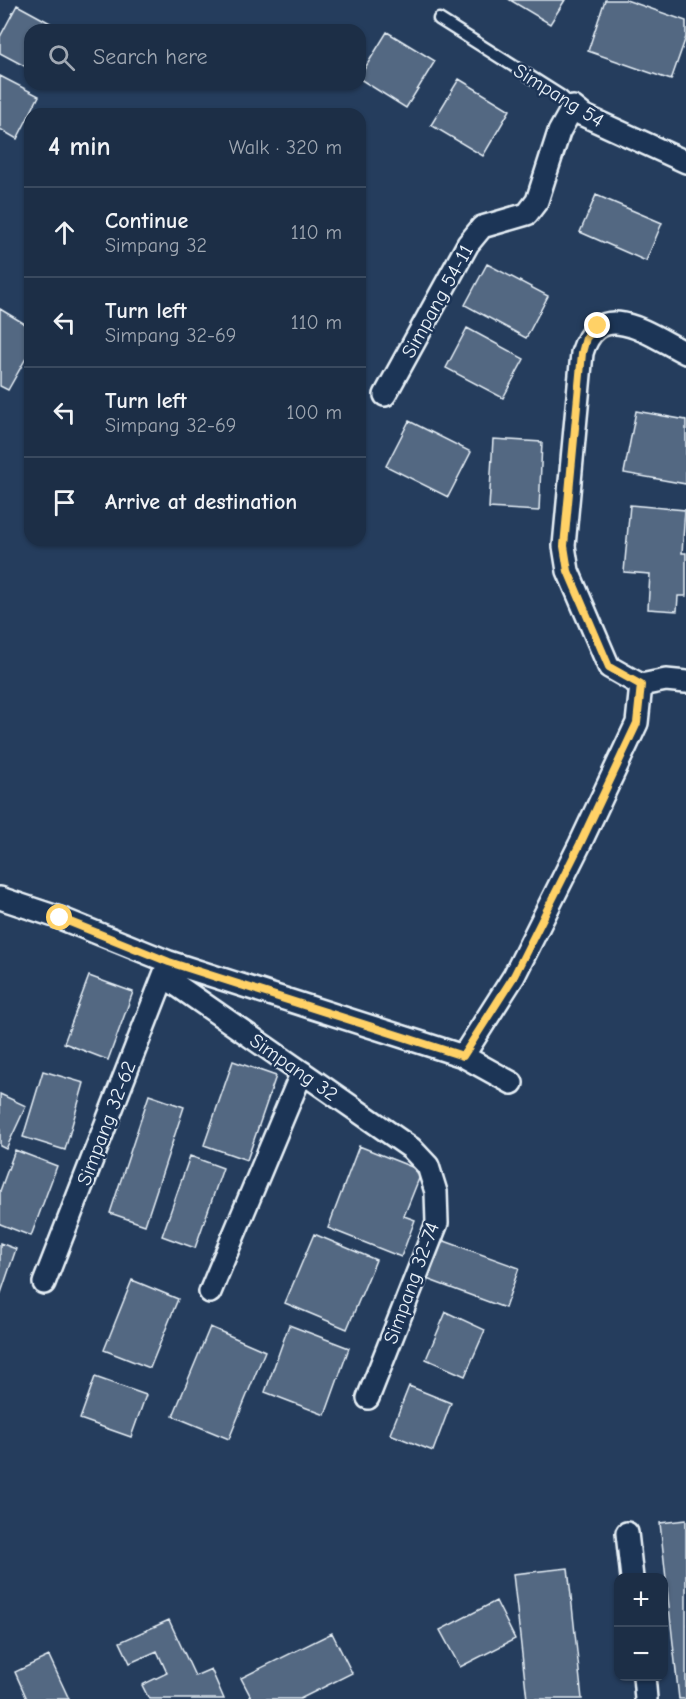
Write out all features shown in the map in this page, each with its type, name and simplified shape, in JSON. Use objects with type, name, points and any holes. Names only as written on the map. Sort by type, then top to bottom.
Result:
[{"type":"street","name":"Simpang 54","points":[[573,106],[583,115],[686,162]]},
{"type":"street","name":"Simpang 54-11","points":[[385,395],[468,244],[482,227],[527,214],[537,201],[559,132],[573,106]]},
{"type":"street","points":[[686,353],[625,322],[598,326],[586,338],[582,353],[564,546],[567,563],[609,667],[641,685],[666,680],[686,682]]},
{"type":"street","points":[[463,1056],[514,976],[580,844],[637,723],[641,685]]},
{"type":"street","points":[[0,898],[60,918],[169,962],[463,1056],[512,1083]]},
{"type":"street","name":"Simpang 32","points":[[169,962],[176,984],[411,1148],[428,1166]]},
{"type":"street","name":"Simpang 32-62","points":[[44,1283],[169,962]]},
{"type":"street","points":[[210,1292],[302,1072]]},
{"type":"street","name":"Simpang 32-74","points":[[368,1398],[437,1222],[436,1192],[428,1166]]},
{"type":"street","points":[[627,1533],[631,1573]]},
{"type":"street","points":[[644,1681],[646,1699]]},
{"type":"lane","name":"Simpang 54","points":[[439,19],[561,96],[573,106]]},
{"type":"building","points":[[510,0],[565,0],[550,24]]},
{"type":"building","points":[[605,0],[626,0],[686,21],[686,37],[671,80],[588,51]]},
{"type":"building","points":[[17,5],[52,24],[24,24],[24,66],[0,53],[0,37]]},
{"type":"building","points":[[387,32],[435,61],[406,108],[366,83],[366,66]]},
{"type":"building","points":[[0,76],[39,96],[33,108],[24,108],[24,125],[17,139],[0,129]]},
{"type":"building","points":[[459,79],[510,110],[483,156],[431,125]]},
{"type":"building","points":[[596,195],[662,223],[646,261],[580,232]]},
{"type":"building","points":[[487,264],[548,296],[526,338],[465,305]]},
{"type":"building","points":[[0,309],[24,323],[24,362],[8,390],[0,386]]},
{"type":"building","points":[[467,328],[524,359],[503,398],[446,368]]},
{"type":"building","points":[[636,411],[686,420],[686,484],[624,473]]},
{"type":"building","points":[[409,421],[471,452],[448,497],[386,466]]},
{"type":"building","points":[[493,439],[542,442],[539,511],[489,508]]},
{"type":"building","points":[[630,505],[685,510],[682,553],[686,553],[686,596],[678,596],[677,611],[648,609],[650,574],[624,572]]},
{"type":"building","points":[[89,976],[133,992],[108,1060],[64,1043]]},
{"type":"building","points":[[233,1061],[276,1076],[247,1160],[204,1145]]},
{"type":"building","points":[[43,1071],[84,1083],[65,1150],[23,1137]]},
{"type":"building","points":[[0,1094],[26,1106],[6,1149],[0,1146]]},
{"type":"building","points":[[149,1095],[184,1107],[145,1225],[110,1213]]},
{"type":"building","points":[[359,1146],[422,1171],[404,1216],[415,1220],[401,1257],[328,1228]]},
{"type":"building","points":[[15,1150],[57,1166],[31,1236],[0,1224],[0,1191]]},
{"type":"building","points":[[190,1156],[223,1168],[195,1248],[162,1236]]},
{"type":"building","points":[[314,1234],[376,1260],[347,1329],[285,1303]]},
{"type":"building","points":[[439,1239],[519,1268],[505,1308],[424,1278]]},
{"type":"building","points":[[0,1243],[16,1249],[0,1296]]},
{"type":"building","points":[[132,1280],[178,1299],[150,1368],[104,1350]]},
{"type":"building","points":[[446,1312],[485,1330],[465,1376],[426,1359]]},
{"type":"building","points":[[289,1325],[349,1348],[325,1415],[265,1392]]},
{"type":"building","points":[[210,1327],[265,1351],[229,1439],[173,1416]]},
{"type":"building","points":[[95,1377],[146,1395],[131,1437],[80,1419]]},
{"type":"building","points":[[409,1386],[451,1403],[433,1451],[390,1434]]},
{"type":"building","points":[[686,1520],[686,1699],[679,1699],[668,1597],[668,1573],[665,1573],[660,1523]]},
{"type":"building","points":[[568,1568],[582,1699],[527,1699],[513,1574]]},
{"type":"building","points":[[496,1601],[515,1639],[460,1667],[440,1630]]},
{"type":"building","points":[[169,1620],[195,1676],[211,1669],[224,1699],[149,1699],[142,1685],[167,1673],[157,1651],[130,1663],[120,1642]]},
{"type":"building","points":[[332,1633],[352,1673],[300,1699],[252,1699],[241,1678]]},
{"type":"building","points":[[49,1656],[69,1699],[27,1699],[15,1672]]},
{"type":"route","points":[[60,918],[169,962],[463,1056],[514,976],[637,723],[641,685],[609,667],[568,571],[564,546],[582,353],[586,338],[598,326]]}]
